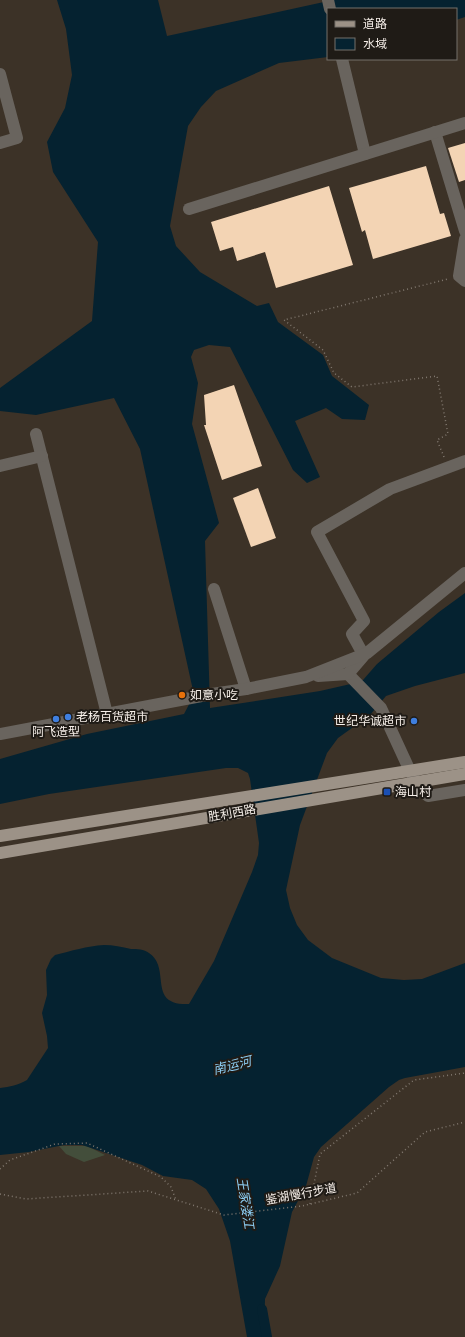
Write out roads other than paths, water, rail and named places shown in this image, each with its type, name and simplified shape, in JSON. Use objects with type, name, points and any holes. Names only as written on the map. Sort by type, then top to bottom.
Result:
[{"type":"main road","name":"胜利西路","points":[[0,836],[465,762]]},
{"type":"main road","name":"胜利西路","points":[[0,853],[465,774]]},
{"type":"street","points":[[342,60],[365,154]]},
{"type":"street","points":[[0,74],[17,138],[0,143]]},
{"type":"street","points":[[189,209],[465,123]]},
{"type":"street","points":[[435,132],[465,231]]},
{"type":"street","points":[[462,279],[465,239]]},
{"type":"street","points":[[36,434],[107,714]]},
{"type":"street","points":[[0,466],[42,456]]},
{"type":"street","points":[[365,653],[352,634],[364,621],[317,532],[390,489],[465,461]]},
{"type":"street","points":[[306,677],[365,653],[465,573]]},
{"type":"street","points":[[214,589],[246,689]]},
{"type":"street","points":[[351,676],[365,653]]},
{"type":"street","points":[[0,734],[306,677],[351,676],[381,708],[421,790],[428,796],[465,790]]},
{"type":"water","name":"南运河","points":[[57,0],[158,0],[167,36],[333,0],[465,0],[465,17],[457,20],[457,8],[327,8],[327,57],[279,63],[216,91],[201,107],[188,126],[170,226],[176,246],[200,272],[257,306],[269,303],[278,322],[323,355],[332,376],[369,405],[365,420],[342,419],[326,408],[295,421],[320,477],[307,483],[293,470],[230,347],[209,345],[194,350],[191,357],[198,383],[192,424],[219,523],[205,541],[210,708],[320,691],[363,680],[377,664],[439,612],[465,593],[465,673],[415,686],[386,696],[370,715],[338,738],[327,753],[300,825],[286,890],[290,908],[297,925],[308,940],[332,958],[381,978],[404,980],[422,979],[465,963],[465,1067],[399,1080],[389,1087],[321,1147],[314,1157],[306,1186],[292,1212],[280,1266],[265,1299],[264,1337],[247,1337],[230,1241],[219,1209],[206,1189],[192,1180],[163,1176],[142,1165],[82,1145],[64,1145],[29,1152],[0,1155],[0,1088],[14,1086],[27,1080],[48,1048],[42,1013],[47,995],[46,970],[51,959],[55,955],[104,945],[145,951],[156,960],[164,993],[168,999],[176,1003],[189,1004],[214,961],[252,872],[258,855],[259,843],[250,779],[248,773],[238,768],[226,768],[49,794],[0,804],[0,759],[87,734],[184,714],[194,695],[140,449],[114,398],[36,415],[0,411],[0,388],[92,321],[98,242],[53,172],[47,142],[65,108],[72,75],[66,29]]},
{"type":"waterway","name":"王家溇江","points":[[262,1309],[267,1337]]},
{"type":"place","name":"如意小吃","points":[[182,695]]},
{"type":"place","name":"老杨百货超市","points":[[68,717]]},
{"type":"place","name":"阿飞造型","points":[[56,719]]},
{"type":"place","name":"世纪华诚超市","points":[[414,721]]},
{"type":"place","name":"海山村","points":[[387,792]]}]
